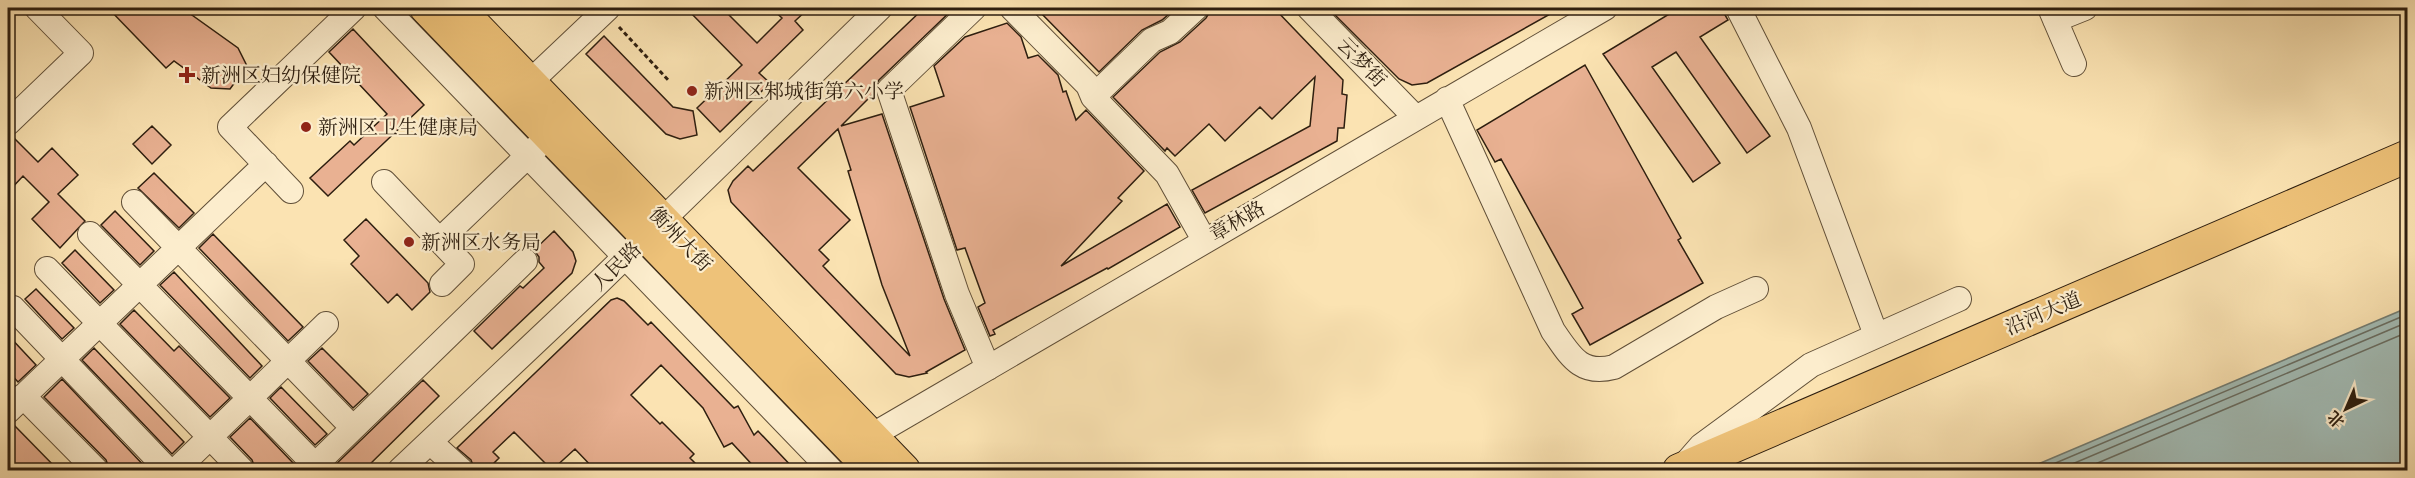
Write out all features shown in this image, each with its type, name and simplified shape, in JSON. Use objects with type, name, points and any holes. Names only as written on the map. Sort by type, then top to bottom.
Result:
[{"type":"main road","name":"衡州大街","points":[[426,8],[538,145],[871,436],[904,471]]},
{"type":"main road","name":"衡州大街","points":[[458,8],[530,82],[645,237],[872,471]]},
{"type":"main road","name":"沿河大道","points":[[1680,470],[2408,156]]},
{"type":"street","points":[[8,123],[81,53],[37,8]]},
{"type":"street","points":[[291,191],[230,127],[354,8]]},
{"type":"street","points":[[385,8],[538,145],[440,240]]},
{"type":"street","name":"人民路","points":[[400,471],[880,8]]},
{"type":"street","points":[[1012,8],[1088,85],[1093,97],[1167,174],[1204,240]]},
{"type":"street","points":[[1093,97],[1152,40],[1170,32],[1196,8]]},
{"type":"street","name":"云梦街","points":[[1309,8],[1415,117]]},
{"type":"street","name":"章林路","points":[[871,436],[1605,8]]},
{"type":"street","points":[[1738,8],[1799,128],[1876,335]]},
{"type":"street","points":[[2074,64],[2053,14],[2085,8]]},
{"type":"street","points":[[530,82],[606,10]]},
{"type":"street","points":[[966,10],[889,90],[957,294],[988,368]]},
{"type":"street","points":[[1447,99],[1553,331],[1571,357],[1578,363],[1596,369],[1614,367],[1716,307],[1755,289]]},
{"type":"street","points":[[96,471],[16,403],[266,164]]},
{"type":"street","points":[[384,182],[462,264],[442,284]]},
{"type":"street","points":[[135,202],[353,428]]},
{"type":"street","points":[[90,234],[250,398],[313,468],[525,261]]},
{"type":"street","points":[[645,237],[831,471]]},
{"type":"street","points":[[47,269],[242,471]]},
{"type":"street","points":[[1680,470],[1701,446],[1811,365],[1959,300]]},
{"type":"street","points":[[13,308],[168,471]]},
{"type":"street","points":[[176,471],[326,324]]},
{"type":"street","points":[[430,442],[461,471]]},
{"type":"path","points":[[606,10],[669,81]]},
{"type":"water","points":[[2407,308],[2407,470],[2024,470]]},
{"type":"building","points":[[108,8],[182,8],[238,48],[247,66],[230,89],[211,88],[174,61],[166,68]]},
{"type":"building","points":[[686,8],[722,8],[757,43],[782,18],[771,8],[809,8],[795,21],[803,30],[759,73],[770,83],[720,132],[697,108],[742,65]]},
{"type":"building","points":[[924,8],[954,8],[879,80],[875,86],[875,92],[841,126],[882,114],[944,299],[965,350],[927,373],[909,377],[896,374],[731,202],[728,190],[733,181],[748,166],[753,171]],"holes":[[[838,129],[851,170],[848,171],[882,285],[910,356],[823,266],[829,260],[819,250],[850,220],[798,168]]]},
{"type":"building","points":[[1036,8],[1176,8],[1162,20],[1142,30],[1099,72]]},
{"type":"building","points":[[1212,8],[1274,8],[1343,80],[1342,94],[1347,95],[1344,128],[1338,128],[1337,141],[1205,213],[1192,190],[1310,126],[1315,77],[1272,119],[1260,107],[1225,141],[1209,124],[1175,156],[1167,148],[1165,151],[1113,97],[1160,52],[1180,42],[1206,18]]},
{"type":"building","points":[[1328,8],[1561,8],[1427,83],[1412,85],[1399,79]]},
{"type":"building","points":[[1679,8],[1721,8],[1728,20],[1700,37],[1770,136],[1747,153],[1676,52],[1652,67],[1720,163],[1693,182],[1603,54]]},
{"type":"building","points":[[1007,23],[1021,37],[1028,58],[1038,55],[1058,75],[1076,120],[1086,110],[1144,171],[1118,198],[1122,201],[1061,266],[1167,204],[1180,227],[1108,269],[993,330],[995,334],[990,336],[978,307],[985,303],[965,248],[957,250],[910,107],[944,96],[934,66],[965,37]]},
{"type":"building","points":[[353,29],[424,105],[328,196],[310,178],[350,141],[354,145],[387,114],[329,52]]},
{"type":"building","points":[[604,36],[673,107],[693,111],[697,135],[680,139],[666,134],[586,54]]},
{"type":"building","points":[[1585,65],[1681,238],[1678,240],[1703,283],[1590,345],[1572,314],[1583,308],[1501,159],[1495,162],[1477,130]]},
{"type":"building","points":[[152,126],[171,145],[152,164],[133,144]]},
{"type":"building","points":[[12,136],[38,162],[52,148],[78,175],[58,194],[85,221],[60,248],[32,219],[49,202],[23,176],[8,192],[8,137]]},
{"type":"building","points":[[154,173],[194,213],[179,228],[138,188]]},
{"type":"building","points":[[115,211],[154,251],[140,265],[101,225]]},
{"type":"building","points":[[366,219],[428,283],[430,292],[412,310],[397,294],[388,303],[351,264],[359,256],[344,240]]},
{"type":"building","points":[[554,231],[573,252],[576,261],[572,273],[492,349],[474,331],[520,286],[523,288],[544,268],[534,250]]},
{"type":"building","points":[[213,234],[303,327],[288,341],[199,248]]},
{"type":"building","points":[[75,250],[114,290],[100,303],[62,263]]},
{"type":"building","points":[[174,272],[262,366],[250,378],[160,285]]},
{"type":"building","points":[[36,289],[74,328],[62,339],[25,299]]},
{"type":"building","points":[[617,298],[624,301],[648,325],[651,322],[734,408],[738,406],[754,435],[758,431],[796,471],[758,471],[732,443],[724,447],[703,408],[661,365],[631,395],[694,454],[690,458],[703,471],[596,471],[575,449],[552,470],[514,432],[493,452],[499,458],[486,471],[475,471],[471,460],[457,448],[611,300]]},
{"type":"building","points":[[134,310],[174,351],[179,346],[230,398],[210,417],[120,324]]},
{"type":"building","points":[[8,335],[36,365],[18,382],[8,371]]},
{"type":"building","points":[[94,348],[184,442],[172,454],[82,360]]},
{"type":"building","points":[[322,348],[368,394],[353,408],[308,361]]},
{"type":"building","points":[[62,379],[149,471],[110,471],[106,460],[44,397]]},
{"type":"building","points":[[423,380],[439,396],[363,471],[331,469]]},
{"type":"building","points":[[281,387],[327,434],[315,445],[270,398]]},
{"type":"building","points":[[250,418],[296,466],[296,471],[256,471],[252,460],[230,437]]},
{"type":"building","points":[[13,424],[59,471],[21,471],[8,456],[8,425]]},
{"type":"place","name":"新洲区妇幼保健院","points":[[187,75]]},
{"type":"place","name":"新洲区邾城街第六小学","points":[[692,91]]},
{"type":"place","name":"新洲区卫生健康局","points":[[306,127]]},
{"type":"place","name":"新洲区水务局","points":[[409,242]]}]
